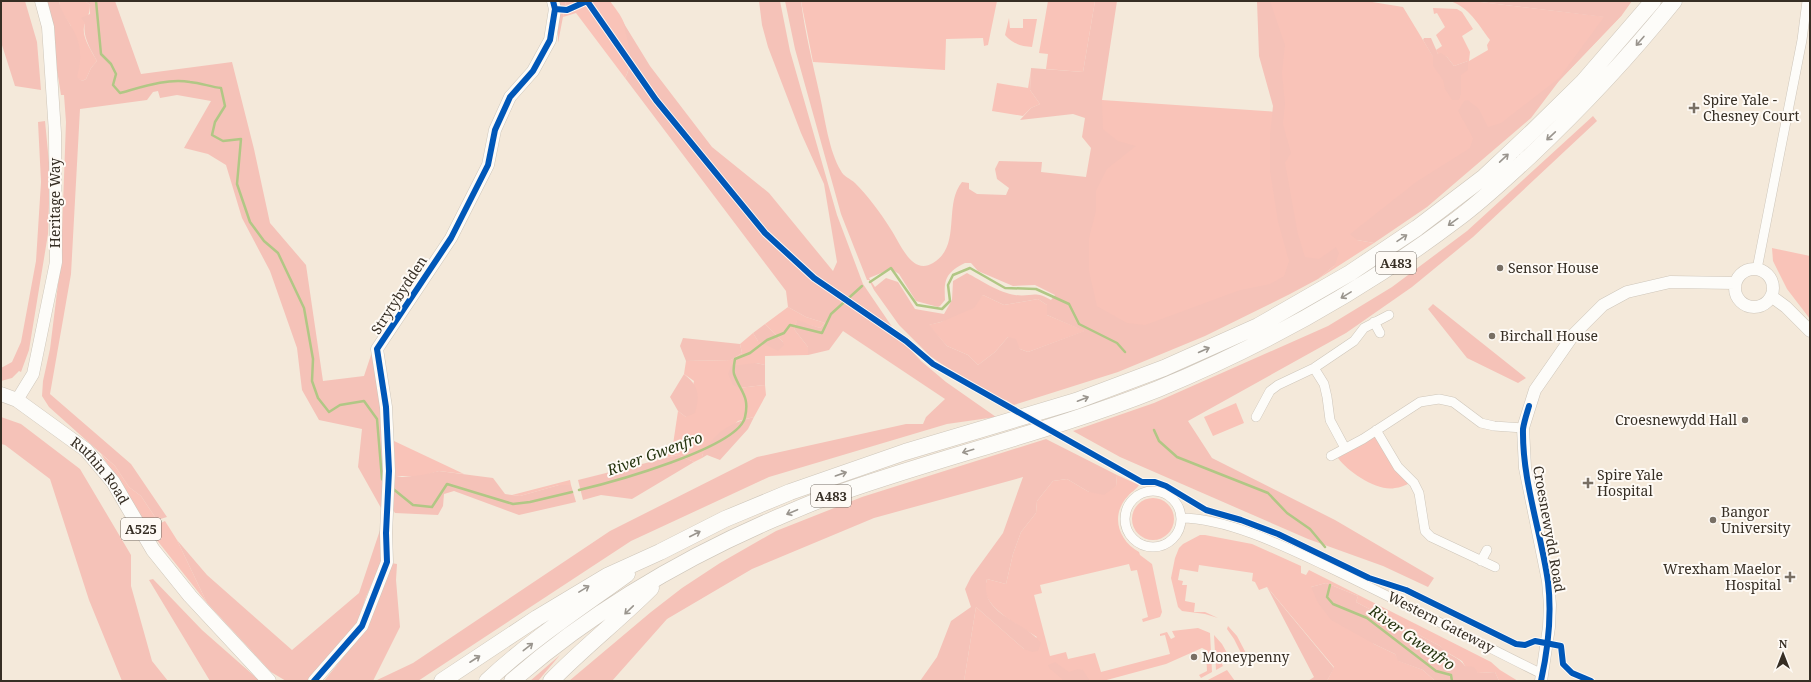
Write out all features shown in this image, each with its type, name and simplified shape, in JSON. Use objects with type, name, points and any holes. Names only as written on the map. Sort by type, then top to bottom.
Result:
[{"type":"highway","name":"A483","points":[[488,681],[506,664],[548,631],[660,552],[725,519],[790,492],[905,452],[1076,401],[1164,368],[1258,326],[1350,273],[1417,228],[1484,177],[1533,132],[1583,82],[1650,6]]},
{"type":"highway","name":"A483","points":[[512,681],[546,652],[600,612],[713,548],[821,499],[891,475],[1063,422],[1155,390],[1229,358],[1316,313],[1382,272],[1458,219],[1505,179],[1574,114],[1670,6]]},
{"type":"highway","points":[[442,681],[537,618],[607,576],[660,552]]},
{"type":"highway","name":"A483","points":[[551,681],[579,652],[625,613],[667,573]]},
{"type":"main road","name":"Ruthin Road","points":[[1,394],[17,400],[86,450],[113,482],[154,550],[190,596],[269,681]]},
{"type":"street","name":"Heritage Way","points":[[17,400],[33,374],[56,262],[55,133],[48,28],[41,1]]},
{"type":"street","name":"Strytybydden","points":[[314,681],[362,626],[387,562],[386,533],[388,484],[386,408],[377,349],[451,238],[488,165],[495,130],[510,97],[533,71],[550,40],[555,9],[553,1]]},
{"type":"street","points":[[1757,269],[1802,40],[1807,1]]},
{"type":"street","points":[[1757,269],[1763,271],[1771,279],[1773,290],[1771,296],[1764,304],[1753,307],[1748,306],[1739,299],[1735,289],[1735,283],[1741,274],[1746,270],[1757,269]]},
{"type":"street","name":"Croesnewydd Road","points":[[1542,677],[1549,627],[1550,605],[1548,581],[1526,468],[1523,428],[1529,406],[1543,377],[1574,334],[1603,305],[1627,292],[1670,282],[1735,283]]},
{"type":"street","points":[[1771,296],[1786,307],[1810,331]]},
{"type":"street","points":[[1256,417],[1259,399],[1278,384],[1314,368],[1354,341],[1364,328],[1389,315]]},
{"type":"street","points":[[1374,322],[1380,333]]},
{"type":"street","points":[[1314,368],[1324,384],[1330,420],[1345,448]]},
{"type":"street","points":[[1331,456],[1420,402],[1439,399],[1453,402],[1481,423],[1494,426],[1523,428]]},
{"type":"street","points":[[1376,430],[1398,468],[1414,483],[1419,493],[1425,531],[1431,537],[1495,567]]},
{"type":"street","points":[[1151,491],[1168,495],[1175,501],[1181,518],[1180,526],[1172,539],[1159,546],[1150,546],[1141,544],[1131,535],[1126,522],[1126,513],[1129,505],[1135,498],[1143,493],[1151,491]]},
{"type":"street","name":"Western Gateway","points":[[1181,518],[1197,518],[1222,524],[1283,546],[1381,592],[1542,677]]},
{"type":"street","points":[[1481,561],[1487,550]]},
{"type":"shaded area","points":[[1,1],[25,1],[37,42],[41,90],[15,86],[1,42]]},
{"type":"shaded area","points":[[43,1],[59,1],[62,11],[75,33],[80,51],[80,64],[77,77],[82,81],[86,79],[91,68],[97,61],[88,43],[84,28],[85,23],[81,18],[90,14],[90,5],[85,1],[115,1],[141,74],[232,62],[254,149],[270,223],[306,265],[323,381],[364,376],[372,352],[375,359],[386,448],[382,460],[385,474],[402,477],[422,475],[439,471],[493,478],[505,494],[520,496],[559,485],[571,485],[576,502],[519,515],[454,491],[444,494],[443,506],[438,515],[395,513],[391,507],[382,561],[366,597],[357,624],[307,681],[286,681],[271,672],[207,603],[177,540],[207,575],[292,650],[359,593],[385,515],[358,467],[362,429],[319,420],[302,390],[297,348],[270,271],[242,218],[226,165],[208,154],[184,148],[211,101],[177,95],[160,98],[158,91],[153,92],[147,100],[80,109],[71,274],[50,394],[131,464],[167,517],[157,520],[141,496],[129,487],[115,466],[49,407],[42,396],[43,381],[50,349],[61,260],[66,122],[64,95],[61,95],[50,27]]},
{"type":"shaded area","points":[[59,1],[85,1],[90,5],[84,27],[84,36],[97,61],[91,68],[86,79],[82,81],[77,78],[71,26],[61,11]]},
{"type":"shaded area","points":[[557,1],[566,1],[558,43],[558,16]]},
{"type":"shaded area","points":[[566,1],[610,1],[623,20],[628,36],[630,58],[628,72],[625,78],[576,13],[563,17]]},
{"type":"shaded area","points":[[759,1],[780,1],[790,51],[837,215],[863,284],[899,337],[921,361],[946,382],[996,417],[947,424],[769,477],[631,541],[418,681],[375,681],[413,663],[610,531],[757,457],[906,424],[923,424],[926,417],[945,399],[843,331],[829,350],[808,355],[808,347],[794,329],[797,320],[820,328],[825,323],[806,317],[788,307],[786,291],[625,78],[628,71],[630,57],[623,22],[650,66],[712,147],[769,193],[833,271],[837,262],[824,184],[801,133],[768,47],[762,25]]},
{"type":"shaded area","points":[[785,1],[801,1],[807,37],[828,135],[833,154],[841,171],[865,193],[874,204],[907,256],[918,265],[925,266],[933,263],[942,256],[947,246],[950,236],[956,191],[962,182],[969,183],[969,189],[977,194],[1006,195],[1009,188],[997,179],[995,169],[999,161],[1042,162],[1041,172],[1086,177],[1091,148],[1082,137],[1085,118],[1073,114],[1020,120],[1031,108],[1040,104],[1030,90],[1031,68],[1083,72],[1095,1],[1117,1],[1102,100],[1103,129],[1118,141],[1136,146],[1107,169],[1096,191],[1096,211],[1089,238],[1089,271],[1097,306],[1127,323],[1145,325],[1240,290],[1270,284],[1284,276],[1289,261],[1278,222],[1270,171],[1270,135],[1273,106],[1259,56],[1257,1],[1270,1],[1285,45],[1282,73],[1285,104],[1283,124],[1291,153],[1285,163],[1298,234],[1305,257],[1319,259],[1336,247],[1339,253],[1335,265],[1318,279],[1205,336],[1118,372],[1014,405],[1006,400],[992,398],[930,356],[899,325],[874,290],[869,280],[867,280],[841,214],[795,49]],"holes":[[[965,263],[971,263],[978,271],[1013,286],[1035,285],[1055,295],[1051,300],[1041,295],[1009,294],[990,286],[967,273],[953,281],[952,300],[944,314],[915,309],[898,282],[886,278],[875,287],[869,278],[891,269],[899,274],[916,301],[938,307],[945,300],[947,278],[953,270]],[[983,295],[1004,305],[1038,299],[1047,305],[1047,315],[1084,331],[1028,352],[1020,349],[1016,339],[1008,337],[995,352],[978,365],[968,355],[947,346],[929,325],[941,322],[974,308]]]},
{"type":"shaded area","points":[[801,1],[997,1],[988,45],[984,46],[983,38],[946,39],[945,70],[813,62]]},
{"type":"shaded area","points":[[1048,1],[1095,1],[1083,72],[1046,69],[1048,54],[1039,53]]},
{"type":"shaded area","points":[[1266,1],[1366,1],[1403,7],[1449,83],[1468,61],[1454,66],[1447,57],[1438,54],[1436,50],[1442,46],[1436,35],[1445,27],[1437,13],[1434,14],[1433,8],[1457,9],[1462,12],[1473,29],[1462,36],[1470,52],[1469,61],[1488,50],[1487,45],[1490,40],[1477,22],[1463,7],[1450,1],[1472,1],[1607,17],[1622,15],[1528,113],[1357,240],[1374,243],[1318,279],[1335,265],[1276,298],[1135,344],[1086,319],[1082,227],[1102,100],[1278,112]]},
{"type":"shaded area","points":[[1472,1],[1632,1],[1622,15],[1559,81],[1531,118],[1427,207],[1374,243],[1357,240],[1350,234],[1416,182],[1470,148],[1473,138],[1458,111],[1464,101],[1468,100],[1479,109],[1488,127],[1501,123],[1559,78],[1604,17]]},
{"type":"shaded area","points":[[1009,18],[1010,28],[1023,28],[1023,19],[1037,19],[1032,47],[1017,44],[1005,35]]},
{"type":"shaded area","points":[[1424,38],[1431,38],[1438,54],[1441,53],[1447,57],[1454,66],[1468,61],[1468,70],[1461,75],[1461,94],[1459,100],[1452,100],[1445,89],[1443,80],[1433,66],[1433,57],[1423,40]]},
{"type":"shaded area","points":[[1031,70],[1030,90],[1040,104],[1031,108],[1023,116],[992,111],[997,83],[1028,88]]},
{"type":"shaded area","points":[[1593,116],[1597,121],[1473,237],[1412,287],[1346,333],[1188,421],[1212,458],[1335,520],[1434,578],[1428,587],[1383,566],[1308,539],[1120,457],[1073,431],[1154,403],[1328,326],[1392,287],[1467,231]]},
{"type":"shaded area","points":[[45,121],[50,173],[48,234],[29,350],[21,372],[19,371],[12,378],[1,381],[1,368],[12,362],[21,342],[36,261],[41,182],[38,122]]},
{"type":"shaded area","points":[[1772,248],[1810,256],[1810,319],[1787,289],[1773,261]]},
{"type":"shaded area","points":[[983,295],[1004,305],[1038,299],[1047,305],[1047,315],[1085,331],[1028,352],[1020,349],[1008,337],[995,352],[978,365],[968,355],[947,346],[928,325],[941,322]]},
{"type":"shaded area","points":[[1433,304],[1526,378],[1518,383],[1467,358],[1428,309]]},
{"type":"shaded area","points":[[788,307],[806,317],[825,323],[820,328],[797,321],[794,329],[808,347],[808,355],[765,356],[765,365],[756,363],[739,388],[765,385],[766,395],[754,417],[738,421],[702,455],[702,458],[694,462],[678,455],[647,462],[672,451],[678,411],[686,417],[694,381],[684,374],[686,361],[731,360],[742,353],[740,344],[753,333],[758,341],[783,342],[765,324]]},
{"type":"shaded area","points":[[765,324],[783,342],[784,345],[778,351],[758,341],[753,333]]},
{"type":"shaded area","points":[[683,338],[740,344],[742,353],[731,360],[686,361],[680,346]]},
{"type":"shaded area","points":[[756,363],[765,365],[765,385],[739,388],[733,385],[728,374],[731,366]]},
{"type":"shaded area","points":[[684,374],[693,383],[698,396],[695,413],[686,417],[678,411],[670,397]]},
{"type":"shaded area","points":[[1236,403],[1244,423],[1213,436],[1204,417]]},
{"type":"shaded area","points":[[1,417],[21,424],[80,469],[131,555],[131,586],[152,661],[168,681],[122,681],[89,600],[50,479],[5,445],[1,444]]},
{"type":"shaded area","points":[[754,417],[748,429],[720,460],[707,455],[702,458],[707,447],[722,431],[740,421]]},
{"type":"shaded area","points":[[1374,435],[1410,483],[1397,488],[1380,487],[1356,475],[1338,458]]},
{"type":"shaded area","points":[[1046,439],[1117,475],[1116,486],[1104,495],[1089,492],[1067,479],[1053,481],[1037,501],[1036,513],[1021,532],[1013,554],[1006,584],[987,579],[986,591],[989,601],[1005,616],[1034,635],[1041,643],[1038,651],[1032,652],[1024,649],[976,607],[964,681],[920,681],[937,657],[951,621],[971,607],[965,589],[971,577],[1003,533],[1023,477],[874,518],[752,569],[667,619],[612,681],[569,681],[682,588],[720,563],[776,531],[862,497]]},
{"type":"shaded area","points":[[394,441],[464,474],[439,471],[422,476],[395,476]]},
{"type":"shaded area","points":[[101,454],[115,466],[129,487],[141,496],[157,520],[146,524]]},
{"type":"shaded area","points":[[678,455],[694,462],[632,499],[601,495],[583,500],[578,480]]},
{"type":"shaded area","points":[[1117,475],[1139,485],[1122,503],[1118,519],[1119,527],[1126,541],[1139,552],[1140,555],[1152,564],[1162,612],[1160,617],[1143,622],[1142,619],[1148,617],[1137,570],[1131,571],[1129,564],[1040,585],[1042,593],[1034,595],[1050,656],[1066,652],[1068,659],[1095,653],[1101,672],[1170,654],[1165,635],[1160,636],[1160,634],[1167,632],[1171,639],[1175,637],[1172,631],[1198,628],[1210,633],[1212,672],[1201,678],[1199,675],[1207,671],[1206,650],[1202,648],[1166,664],[1103,681],[964,681],[976,607],[1024,649],[1037,637],[1005,617],[997,610],[987,596],[985,588],[987,579],[1006,584],[1013,554],[1021,532],[1036,513],[1037,501],[1053,481],[1067,479],[1089,492],[1116,486]]},
{"type":"shaded area","points":[[570,480],[571,485],[559,485],[520,496],[512,495]]},
{"type":"shaded area","points":[[1149,498],[1157,498],[1165,501],[1171,507],[1174,519],[1171,531],[1165,537],[1157,540],[1149,540],[1141,537],[1135,531],[1132,523],[1132,515],[1135,507],[1141,501]]},
{"type":"shaded area","points":[[165,521],[177,540],[207,603],[148,529]]},
{"type":"shaded area","points":[[1200,535],[1252,544],[1301,566],[1301,573],[1306,575],[1309,570],[1491,662],[1500,670],[1518,681],[1499,681],[1495,672],[1478,673],[1465,666],[1462,661],[1443,650],[1440,646],[1356,602],[1358,596],[1326,583],[1311,587],[1374,644],[1395,654],[1399,661],[1423,670],[1435,681],[1327,681],[1334,667],[1267,587],[1259,590],[1255,582],[1252,581],[1253,573],[1199,565],[1198,572],[1180,569],[1178,580],[1183,581],[1182,585],[1187,585],[1185,601],[1195,603],[1194,612],[1205,612],[1218,618],[1205,614],[1182,611],[1178,607],[1171,578],[1175,558],[1179,548],[1183,544]]},
{"type":"shaded area","points":[[391,563],[397,564],[396,580],[400,627],[373,681],[324,681],[365,630]]},
{"type":"shaded area","points":[[153,579],[202,630],[260,681],[210,681],[149,580]]},
{"type":"shaded area","points":[[1326,583],[1358,596],[1356,602],[1440,646],[1446,652],[1460,660],[1465,666],[1474,667],[1478,673],[1495,672],[1499,681],[1435,681],[1423,670],[1398,661],[1395,654],[1331,620],[1318,603],[1311,587]]},
{"type":"shaded area","points":[[1267,587],[1334,668],[1327,681],[1308,681],[1314,677]]},
{"type":"shaded area","points":[[1228,626],[1237,636],[1248,657],[1244,659],[1227,629]]},
{"type":"shaded area","points":[[1214,635],[1222,644],[1232,662],[1227,664],[1224,662],[1222,664],[1223,666],[1216,670]]},
{"type":"shaded area","points":[[560,655],[538,681],[530,681]]},
{"type":"shaded area","points":[[1055,662],[1069,672],[1078,669],[1083,670],[1090,681],[1062,681],[1062,679],[1049,668],[1048,665]]},
{"type":"shaded area","points":[[1227,670],[1235,681],[1206,681]]},
{"type":"waterway","name":"River Gwenfro","points":[[96,1],[101,54],[111,64],[116,74],[113,85],[120,93],[172,81],[181,81],[221,88],[225,106],[215,122],[212,135],[223,141],[241,139],[237,184],[250,222],[264,241],[278,253],[304,308],[313,359],[312,381],[318,398],[329,412],[340,405],[364,401],[377,419],[382,479],[384,481]]},
{"type":"waterway","name":"River Gwenfro","points":[[870,282],[891,268],[917,305],[942,309],[950,301],[948,285],[953,275],[970,268],[1005,288],[1036,289],[1069,304],[1079,324],[1117,343],[1125,352]]},
{"type":"waterway","name":"River Gwenfro","points":[[579,490],[643,472],[698,452],[721,440],[737,429],[745,417],[746,404],[744,394],[734,374],[735,359],[750,353],[767,340],[784,333],[790,325],[822,333],[831,314],[862,286]]},
{"type":"waterway","name":"River Gwenfro","points":[[1154,430],[1159,441],[1177,457],[1268,493],[1287,513],[1310,529],[1325,547]]},
{"type":"waterway","name":"River Gwenfro","points":[[392,488],[413,505],[432,507],[447,484],[513,504],[530,502],[572,492]]},
{"type":"waterway","name":"River Gwenfro","points":[[1330,585],[1327,597],[1333,604],[1367,618],[1436,671],[1451,675],[1452,681]]},
{"type":"cycle path","points":[[314,681],[362,626],[387,562],[386,533],[389,471],[386,407],[377,349],[451,238],[488,165],[495,130],[510,97],[533,71],[550,40],[555,9],[553,1]]},
{"type":"cycle path","points":[[555,9],[567,10],[587,1],[656,100],[765,233],[814,278],[906,341],[933,364],[1142,482],[1155,482],[1166,486],[1206,510],[1241,520],[1278,534],[1369,578],[1406,590],[1516,644],[1525,645],[1535,641],[1561,646],[1563,664],[1572,673],[1591,681]]},
{"type":"cycle path","points":[[1529,406],[1523,429],[1526,468],[1532,506],[1545,563],[1550,607],[1546,657],[1541,681]]},
{"type":"place","name":"Spire Yale - Chesney Court","points":[[1694,108]]},
{"type":"place","name":"Sensor House","points":[[1500,268]]},
{"type":"place","name":"Birchall House","points":[[1492,336]]},
{"type":"place","name":"Croesnewydd Hall","points":[[1745,420]]},
{"type":"place","name":"Spire Yale Hospital","points":[[1588,483]]},
{"type":"place","name":"Bangor University","points":[[1713,520]]},
{"type":"place","name":"Wrexham Maelor Hospital","points":[[1790,577]]},
{"type":"place","name":"Moneypenny","points":[[1194,657]]}]
